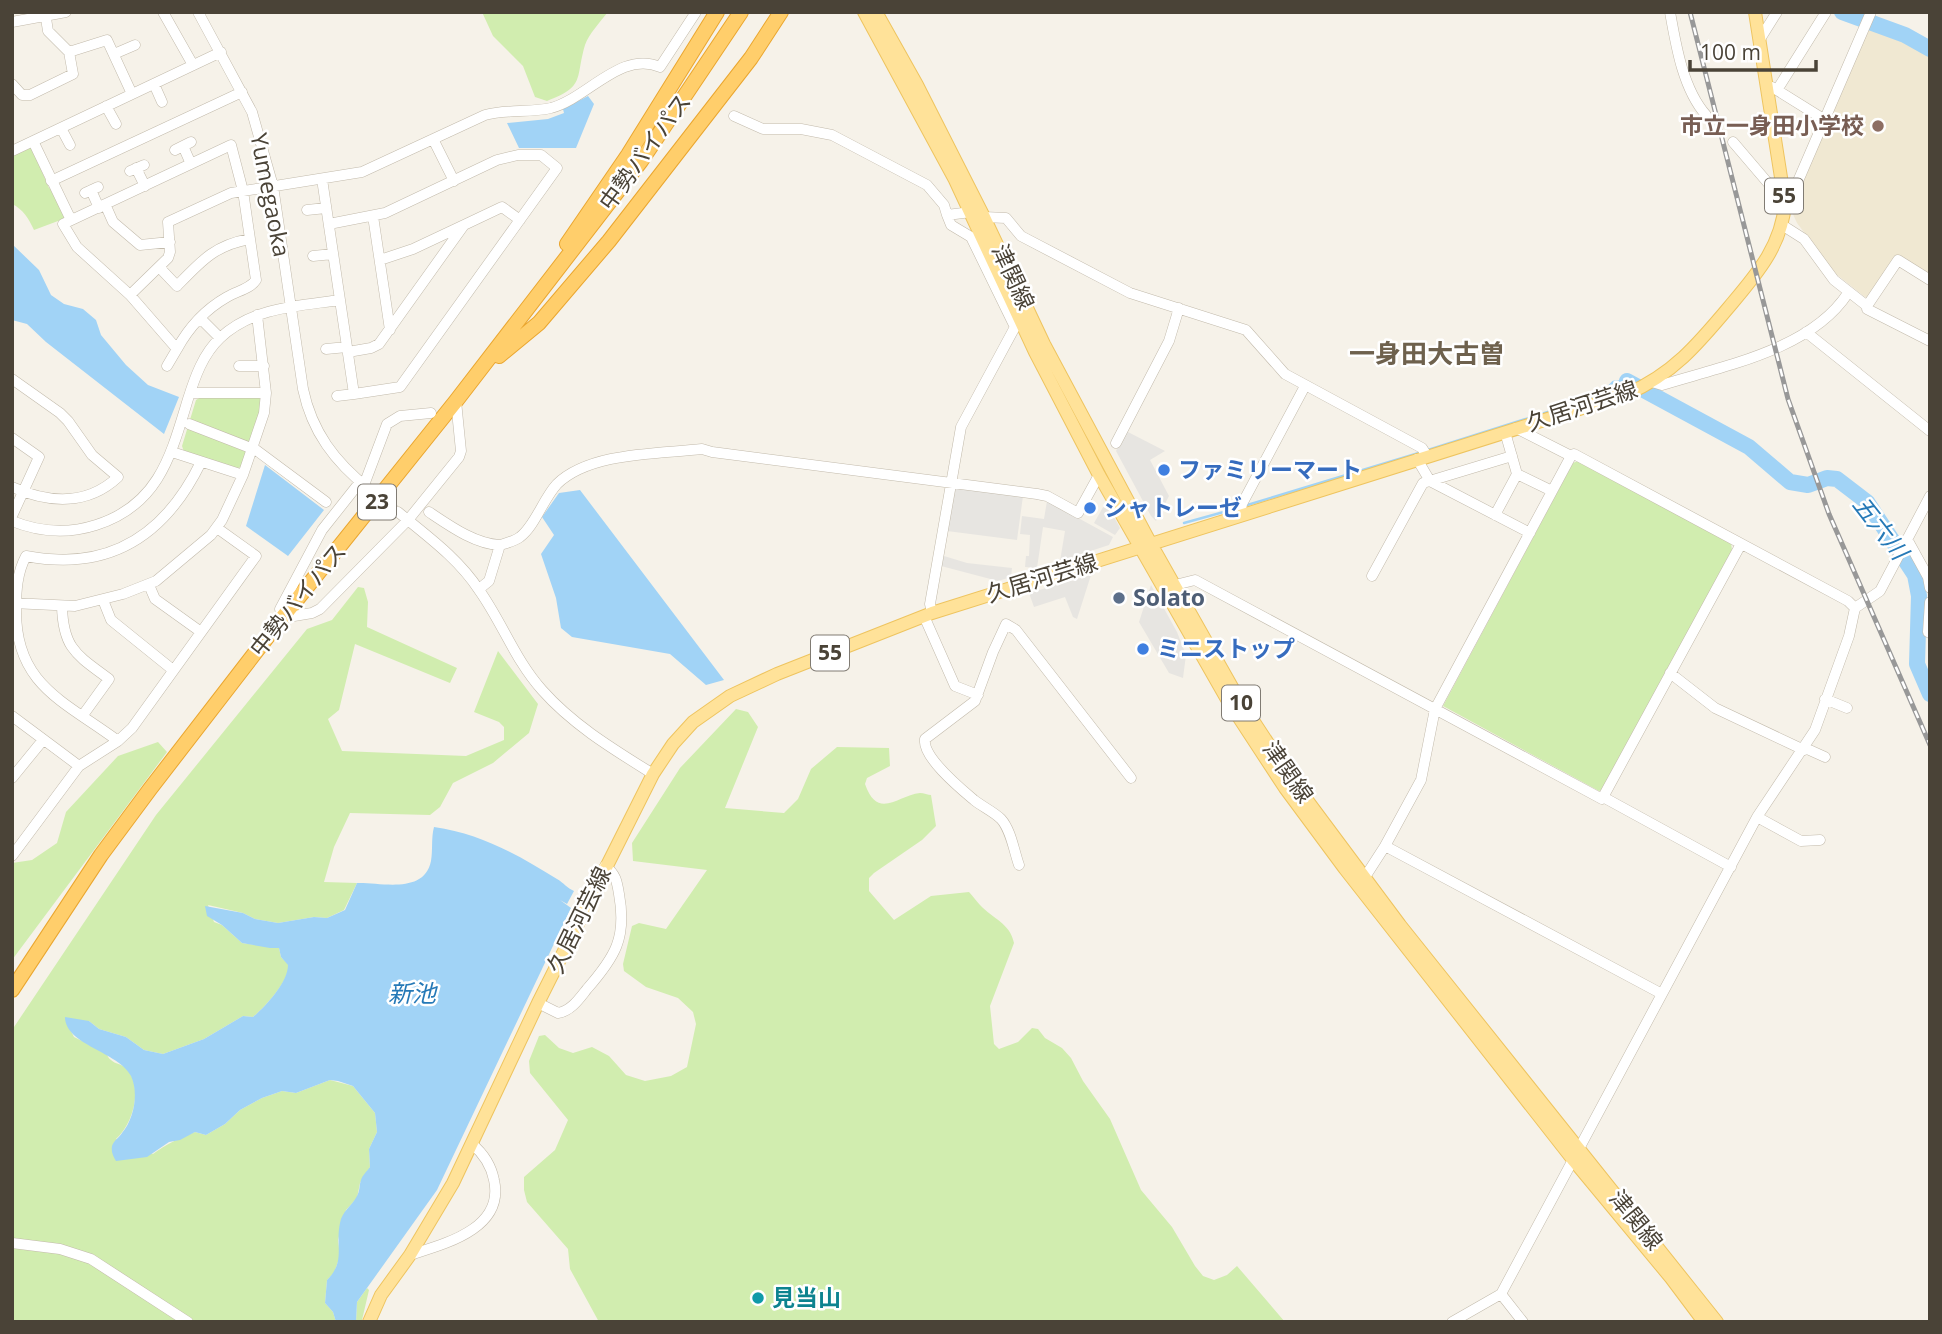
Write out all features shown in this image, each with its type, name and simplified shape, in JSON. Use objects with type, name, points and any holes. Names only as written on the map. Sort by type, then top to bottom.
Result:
[{"type":"highway","points":[[477,375],[628,155],[717,12]]},
{"type":"highway","name":"中勢バイパス","points":[[12,990],[101,855],[282,618],[477,375],[641,161],[741,12]]},
{"type":"highway","points":[[477,375],[539,323],[609,241],[751,58],[781,12]]},
{"type":"main road","name":"津関線","points":[[864,12],[971,212],[1035,352],[1099,475],[1175,584],[1237,696],[1292,780],[1704,1322]]},
{"type":"main road","name":"津関線","points":[[876,12],[985,217],[1044,344],[1228,701],[1285,788],[1345,869],[1577,1155],[1717,1322]]},
{"type":"main road","name":"久居河芸線","points":[[369,1322],[381,1295],[440,1206],[605,866],[653,774],[673,744],[694,722],[730,696],[777,674],[928,614],[1146,545],[1241,509],[1510,430],[1627,394],[1651,383],[1692,351],[1755,276],[1765,262],[1782,225],[1785,203],[1771,86],[1755,12]]},
{"type":"street","points":[[12,22],[66,12]]},
{"type":"street","points":[[163,12],[193,65]]},
{"type":"street","name":"Yumegaoka","points":[[198,12],[243,92],[256,123],[273,186],[303,389],[313,424],[330,452],[364,485]]},
{"type":"street","points":[[130,295],[167,258],[170,252],[168,222],[231,192],[362,172],[493,113],[544,109],[567,102],[629,64],[643,61],[660,67],[696,12]]},
{"type":"street","points":[[1670,12],[1687,81],[1697,105],[1706,115]]},
{"type":"street","points":[[1760,39],[1776,12]]},
{"type":"street","points":[[1825,120],[1771,86],[1826,12]]},
{"type":"street","points":[[12,84],[16,96],[30,95],[73,74],[69,52],[48,31],[45,15]]},
{"type":"street","points":[[1733,142],[1785,203],[1792,195],[1868,19]]},
{"type":"street","points":[[69,52],[107,40],[132,94]]},
{"type":"street","points":[[114,54],[135,45]]},
{"type":"street","points":[[12,151],[221,52]]},
{"type":"street","points":[[154,84],[163,102]]},
{"type":"street","points":[[51,181],[243,92]]},
{"type":"street","points":[[106,106],[116,125]]},
{"type":"street","points":[[734,117],[763,129],[801,129],[832,135],[926,185],[944,205],[951,225],[971,237],[1015,327],[961,427],[928,614],[955,686],[978,695]]},
{"type":"street","points":[[61,128],[70,145]]},
{"type":"street","points":[[433,139],[454,181]]},
{"type":"street","points":[[33,141],[71,220]]},
{"type":"street","points":[[167,366],[200,318],[226,298],[257,281],[243,191],[231,145],[63,224],[77,247],[130,295],[177,349]]},
{"type":"street","points":[[183,146],[191,164]]},
{"type":"street","points":[[329,223],[373,216],[395,209],[497,160],[518,155],[541,155],[557,168],[400,387],[337,396]]},
{"type":"street","points":[[137,168],[145,186]]},
{"type":"street","points":[[322,178],[354,394]]},
{"type":"street","points":[[91,190],[113,222],[139,245],[170,242]]},
{"type":"street","points":[[380,260],[413,249],[502,207],[520,220]]},
{"type":"street","points":[[307,210],[326,208]]},
{"type":"street","points":[[947,215],[971,212],[985,217],[1006,218],[1021,236],[1100,279],[1130,293],[1246,330],[1284,374],[1423,454],[1430,481],[1530,533]]},
{"type":"street","points":[[373,216],[390,330]]},
{"type":"street","points":[[326,349],[376,347],[464,225]]},
{"type":"street","points":[[1782,225],[1804,239],[1834,280],[1867,306],[1867,309],[1930,341]]},
{"type":"street","points":[[159,267],[177,285],[206,255],[231,242],[250,239]]},
{"type":"street","points":[[313,257],[333,254]]},
{"type":"street","points":[[1867,306],[1898,260],[1930,280]]},
{"type":"street","points":[[1651,383],[1662,385],[1774,349],[1828,317],[1848,293]]},
{"type":"street","points":[[12,438],[39,457],[12,518],[35,528],[59,531],[84,528],[118,517],[150,489],[163,471],[204,359],[220,338],[239,323],[257,315],[340,300]]},
{"type":"street","points":[[1115,443],[1169,341],[1179,308]]},
{"type":"street","points":[[14,603],[62,606],[86,604],[149,584],[193,552],[217,528],[243,475],[264,413],[266,393],[257,315]]},
{"type":"street","points":[[200,318],[220,338]]},
{"type":"street","points":[[1806,332],[1930,431]]},
{"type":"street","points":[[1678,363],[1687,378]]},
{"type":"street","points":[[239,366],[264,366]]},
{"type":"street","points":[[12,379],[60,413],[92,455],[118,477],[96,492],[72,499],[51,500],[12,487]]},
{"type":"street","points":[[1241,509],[1305,386]]},
{"type":"street","points":[[190,393],[266,393]]},
{"type":"street","points":[[431,413],[400,416],[387,424],[364,485],[322,530],[280,609],[282,618],[312,613],[320,608],[408,520],[459,457],[461,451],[456,401]]},
{"type":"street","points":[[189,424],[253,448],[326,502]]},
{"type":"street","points":[[1495,515],[1517,474],[1512,456],[1510,430],[1571,456],[1574,454],[1848,601],[1855,608]]},
{"type":"street","points":[[429,512],[490,545],[500,545],[520,538],[554,488],[575,471],[623,457],[702,449],[1047,496],[1078,513],[1099,475]]},
{"type":"street","points":[[172,452],[243,475]]},
{"type":"street","points":[[1372,576],[1423,482],[1512,456]]},
{"type":"street","points":[[1365,877],[1385,846],[1420,780],[1435,709],[1571,456]]},
{"type":"street","points":[[118,741],[49,691],[29,668],[16,633],[14,603],[17,584],[26,556],[78,560],[100,555],[147,533],[171,512],[186,492],[201,462]]},
{"type":"street","points":[[1517,474],[1552,491]]},
{"type":"street","points":[[1452,1322],[1501,1294],[1757,817],[1815,730],[1849,636],[1855,608],[1880,591],[1930,496]]},
{"type":"street","points":[[398,512],[454,560],[479,589],[522,664],[550,699],[590,734],[653,774]]},
{"type":"street","points":[[429,537],[442,520]]},
{"type":"street","points":[[12,856],[79,766],[118,741],[132,728],[256,556],[217,528]]},
{"type":"street","points":[[1907,540],[1928,577],[1930,588]]},
{"type":"street","points":[[1603,797],[1741,544]]},
{"type":"street","points":[[479,589],[489,581],[500,545]]},
{"type":"street","points":[[1175,584],[1195,580],[1731,867]]},
{"type":"street","points":[[149,584],[156,599],[165,608],[201,632]]},
{"type":"street","points":[[103,600],[111,620],[173,670]]},
{"type":"street","points":[[1930,601],[1930,633]]},
{"type":"street","points":[[62,606],[64,634],[71,648],[109,679],[83,715]]},
{"type":"street","points":[[1019,865],[1003,821],[966,792],[927,753],[924,746],[925,739],[975,701],[1007,622],[1131,778]]},
{"type":"street","points":[[1671,673],[1714,708],[1825,757]]},
{"type":"street","points":[[1825,699],[1847,708]]},
{"type":"street","points":[[12,716],[79,766]]},
{"type":"street","points":[[12,778],[43,740]]},
{"type":"street","points":[[1757,817],[1801,841],[1820,841]]},
{"type":"street","points":[[1385,846],[1662,994]]},
{"type":"street","points":[[538,1003],[558,1013],[568,1010],[616,952],[622,915],[616,878],[605,866]]},
{"type":"street","points":[[410,1255],[470,1231],[479,1225],[491,1210],[496,1189],[494,1179],[487,1161],[472,1144]]},
{"type":"street","points":[[12,1243],[60,1249],[91,1259],[188,1322]]},
{"type":"street","points":[[1501,1294],[1523,1322]]},
{"type":"shaded area","name":"市立一身田小学校","points":[[1869,29],[1901,38],[1930,53],[1930,278],[1898,258],[1870,301],[1836,274],[1797,223],[1792,212],[1795,198]]},
{"type":"shaded area","points":[[1126,431],[1165,451],[1150,460],[1169,496],[1156,521],[1116,451]]},
{"type":"shaded area","points":[[955,487],[1023,496],[1017,540],[947,531]]},
{"type":"shaded area","points":[[1047,501],[1113,537],[1109,545],[1060,561],[1065,531],[1043,527],[1037,568],[1025,567],[1026,556],[1029,556],[1030,535],[1020,534],[1022,516],[1044,519]]},
{"type":"shaded area","points":[[1106,502],[1120,528],[1115,535],[1094,523]]},
{"type":"shaded area","points":[[944,556],[967,563],[1012,568],[1011,577],[998,581],[941,566]]},
{"type":"shaded area","points":[[1091,575],[1077,619],[1073,617],[1065,597],[1034,607],[1029,593]]},
{"type":"shaded area","points":[[1151,585],[1177,632],[1186,655],[1183,678],[1169,673],[1139,622]]},
{"type":"green space","points":[[482,12],[608,12],[585,45],[574,86],[547,101],[535,97],[523,66],[493,36]]},
{"type":"green space","points":[[31,146],[49,188],[55,192],[66,218],[34,230],[25,215],[12,204],[12,155]]},
{"type":"green space","points":[[201,397],[258,397],[263,401],[243,466],[236,469],[184,452],[182,446],[196,400]]},
{"type":"green space","points":[[1578,461],[1731,543],[1732,550],[1604,789],[1599,791],[1443,706],[1573,463]]},
{"type":"green space","points":[[358,587],[364,588],[368,602],[367,627],[457,668],[450,683],[355,644],[339,710],[328,719],[342,751],[466,756],[504,740],[504,727],[499,722],[474,712],[498,651],[538,704],[529,733],[493,763],[453,783],[440,807],[430,815],[350,813],[334,847],[324,882],[357,883],[344,910],[327,918],[314,917],[278,923],[208,905],[214,922],[222,925],[242,943],[279,948],[281,957],[289,965],[281,986],[253,1017],[243,1016],[204,1039],[163,1054],[144,1050],[126,1037],[99,1029],[89,1021],[71,1031],[74,1037],[100,1050],[124,1067],[131,1076],[134,1105],[127,1124],[116,1139],[153,1154],[195,1132],[206,1135],[225,1124],[240,1110],[282,1091],[296,1093],[330,1080],[353,1086],[375,1113],[377,1132],[369,1149],[370,1167],[360,1183],[357,1198],[346,1210],[338,1240],[340,1256],[334,1273],[327,1280],[325,1303],[333,1312],[336,1322],[12,1322],[12,1030],[156,815],[307,629],[332,620]]},
{"type":"green space","points":[[736,709],[748,712],[758,727],[725,808],[784,813],[798,799],[811,769],[837,747],[889,748],[890,766],[867,778],[865,784],[870,795],[882,804],[920,793],[931,795],[936,826],[922,840],[874,873],[869,878],[869,891],[894,920],[931,896],[969,892],[985,910],[1005,926],[1014,943],[990,1006],[994,1044],[999,1049],[1018,1042],[1032,1028],[1038,1029],[1045,1038],[1062,1048],[1110,1119],[1141,1190],[1172,1227],[1203,1276],[1214,1280],[1227,1275],[1237,1266],[1285,1322],[599,1322],[570,1269],[568,1249],[527,1202],[524,1177],[555,1150],[568,1120],[530,1073],[529,1061],[539,1036],[545,1035],[559,1048],[573,1053],[592,1047],[609,1056],[626,1075],[645,1081],[671,1076],[687,1067],[696,1024],[693,1012],[678,998],[646,987],[624,971],[623,964],[632,926],[639,923],[666,929],[707,870],[633,861],[632,843],[680,768]]},
{"type":"green space","points":[[158,742],[167,752],[12,960],[12,863],[32,860],[57,843],[66,812],[118,756]]},
{"type":"green space","points":[[367,1288],[369,1290],[362,1320],[356,1322],[357,1302]]},
{"type":"water","points":[[588,96],[594,104],[576,148],[519,148],[507,123],[548,119],[564,113],[563,109]]},
{"type":"water","points":[[12,244],[39,270],[51,295],[64,304],[83,309],[96,320],[101,335],[126,365],[148,385],[179,397],[164,434],[46,342],[27,324],[12,320]]},
{"type":"water","points":[[265,465],[324,510],[288,556],[246,526]]},
{"type":"water","points":[[580,490],[724,680],[706,685],[670,654],[572,637],[561,628],[556,598],[541,554],[554,535],[542,517],[559,493]]},
{"type":"water","name":"新池","points":[[434,827],[483,840],[542,870],[574,891],[567,904],[560,900],[571,908],[437,1190],[357,1302],[356,1322],[336,1322],[333,1312],[325,1303],[327,1280],[338,1260],[341,1219],[357,1196],[362,1178],[370,1167],[369,1149],[377,1132],[375,1113],[353,1086],[330,1080],[296,1093],[282,1091],[240,1110],[225,1124],[206,1135],[195,1132],[169,1142],[147,1157],[116,1161],[112,1146],[126,1127],[135,1098],[131,1076],[116,1061],[74,1035],[67,1027],[65,1017],[89,1021],[99,1029],[126,1037],[144,1050],[163,1054],[204,1039],[243,1016],[253,1017],[280,986],[288,965],[281,957],[279,948],[242,943],[207,916],[205,906],[278,923],[314,917],[327,918],[345,910],[357,883],[389,885],[411,883],[420,879],[427,872],[431,861]]},
{"type":"waterway","points":[[1842,12],[1905,35],[1930,49]]},
{"type":"waterway","points":[[1428,450],[1601,395],[1613,382],[1627,381]]},
{"type":"waterway","name":"五六川","points":[[1627,381],[1749,447],[1790,482],[1808,485],[1827,478],[1837,479],[1867,502],[1915,575],[1919,596],[1917,664],[1930,694]]},
{"type":"waterway","points":[[1244,506],[1422,452]]},
{"type":"waterway","points":[[1184,523],[1238,508]]},
{"type":"tunnel","points":[[375,494],[398,512]]},
{"type":"railway","points":[[1690,12],[1788,399],[1829,514],[1930,745]]},
{"type":"place","name":"市立一身田小学校","points":[[1878,126]]},
{"type":"place","name":"ファミリーマート","points":[[1164,470]]},
{"type":"place","name":"シャトレーゼ","points":[[1090,508]]},
{"type":"place","name":"Solato","points":[[1119,598]]},
{"type":"place","name":"ミニストップ","points":[[1143,649]]},
{"type":"place","name":"見当山","points":[[758,1298]]},
{"type":"district","name":"一身田大古曽","points":[[1427,354]]}]
